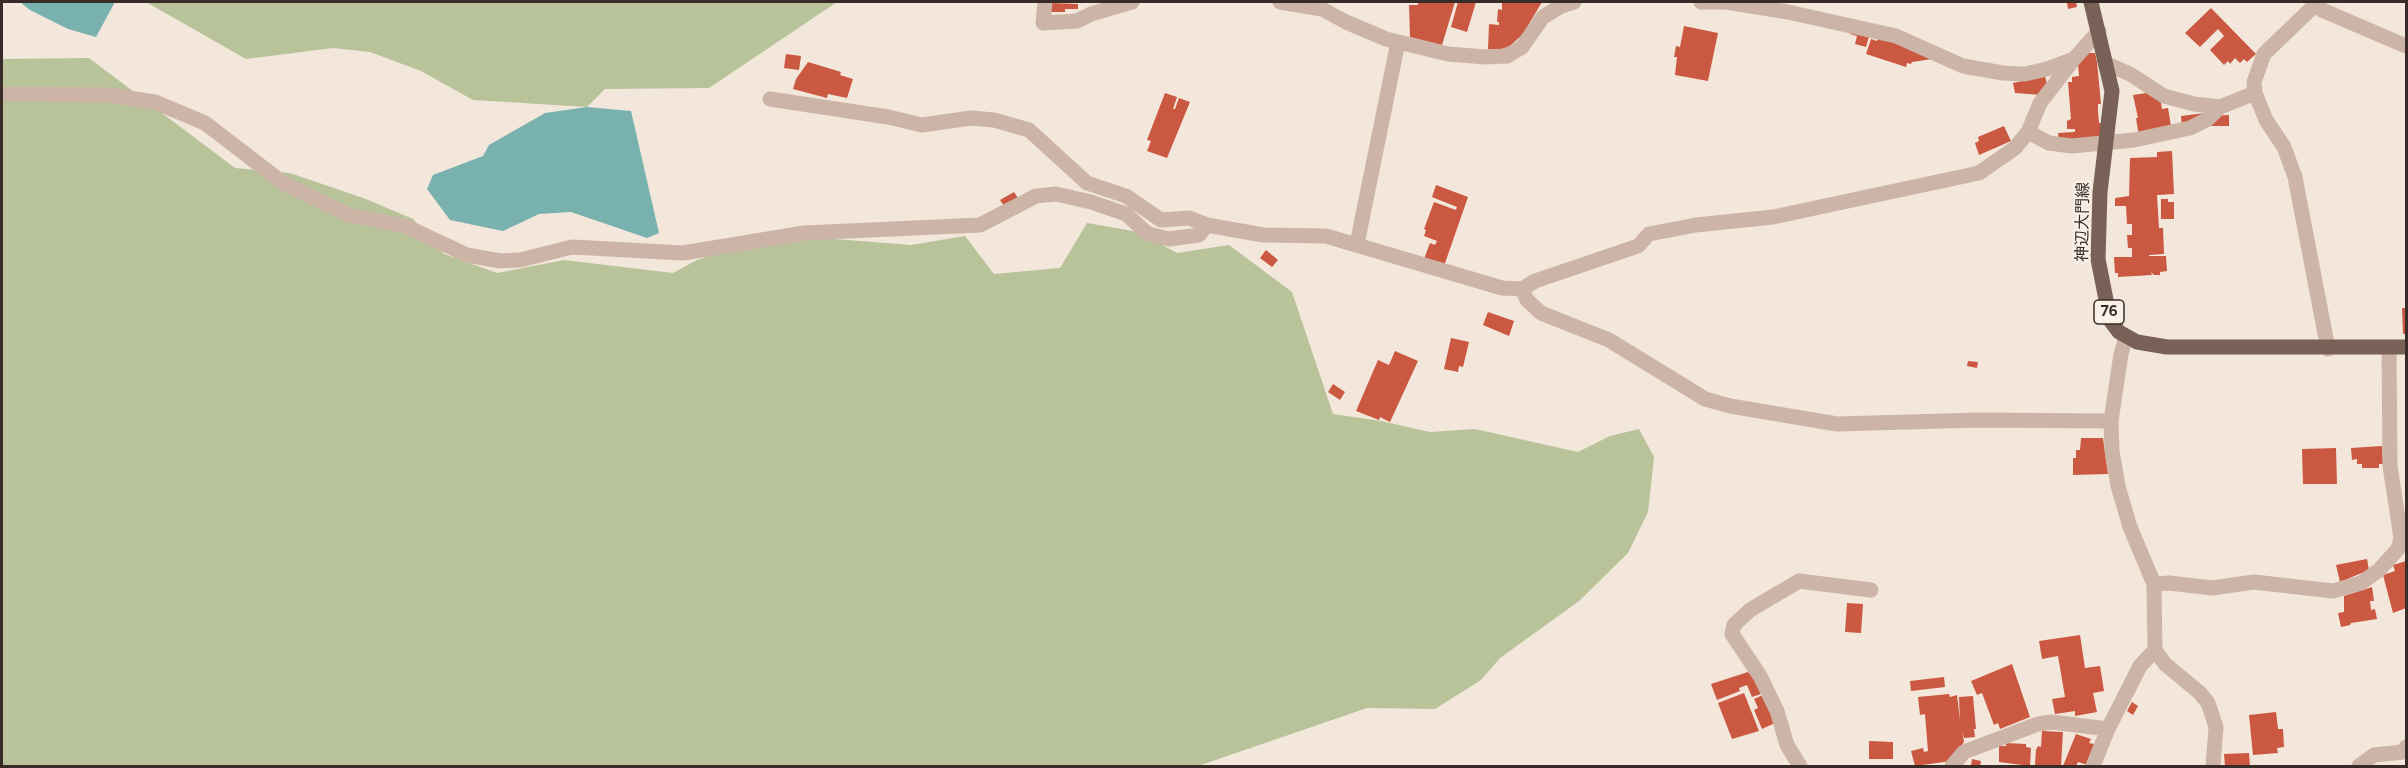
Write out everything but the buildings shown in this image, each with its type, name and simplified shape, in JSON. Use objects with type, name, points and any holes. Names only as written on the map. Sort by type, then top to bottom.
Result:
[{"type":"main road","name":"神辺大門線","points":[[2091,2],[2112,91],[2108,141],[2100,192],[2098,260],[2110,320],[2126,337]]},
{"type":"main road","name":"76","points":[[2126,337],[2137,342],[2167,347],[2328,349],[2406,347]]},
{"type":"street","points":[[1045,2],[1043,22],[1077,21],[1091,14],[1132,2]]},
{"type":"street","points":[[1280,2],[1322,9],[1346,22],[1398,42],[1448,54],[1485,57],[1507,56],[1522,47],[1543,17],[1561,6],[1574,2]]},
{"type":"street","points":[[1701,2],[1726,2],[1788,12],[1896,36],[1963,66],[2003,73],[2025,74],[2074,59]]},
{"type":"street","points":[[2328,349],[2295,177],[2284,147],[2266,120],[2255,93],[2254,82],[2264,54],[2317,2],[2322,10],[2406,46]]},
{"type":"street","points":[[770,99],[888,117],[922,125],[971,118],[994,120],[1029,130],[1044,141],[1072,171],[1087,183],[1126,196],[1161,220],[1190,218],[1207,225],[1263,235],[1326,237],[1357,244],[1502,288],[1522,288],[1536,281],[1638,246],[1649,234],[1696,225],[1773,217],[1979,173],[2015,148],[2028,132],[2040,103],[2099,31]]},
{"type":"street","points":[[1357,244],[1398,42]]},
{"type":"street","points":[[2105,63],[2130,74],[2164,96],[2194,104],[2220,107]]},
{"type":"street","points":[[2028,132],[2049,143],[2072,146],[2134,140],[2190,128],[2208,119],[2220,107],[2255,93]]},
{"type":"street","points":[[2,94],[109,95],[155,102],[205,123],[283,183],[348,215],[405,226],[467,255],[500,261],[520,260],[572,247],[683,254],[804,233],[980,225],[1036,196],[1056,194],[1091,202],[1126,214],[1148,234],[1169,239],[1199,235],[1207,225]]},
{"type":"street","points":[[1522,288],[1527,300],[1541,313],[1609,340],[1705,399],[1730,406],[1837,424],[1979,420],[2111,421]]},
{"type":"street","points":[[2126,337],[2121,354],[2111,421],[2112,451],[2118,486],[2130,527],[2154,584],[2155,650],[2165,664],[2200,693],[2208,703],[2216,727],[2213,766]]},
{"type":"street","points":[[2154,584],[2169,583],[2212,588],[2254,582],[2333,591],[2347,589],[2361,583],[2379,570],[2404,539],[2390,466],[2389,347]]},
{"type":"street","points":[[1800,766],[1787,745],[1777,711],[1760,676],[1732,634],[1734,625],[1750,610],[1799,581],[1871,591]]},
{"type":"street","points":[[2093,766],[2108,729],[2139,666],[2155,650]]},
{"type":"street","points":[[1952,766],[1964,752],[2038,724],[2052,722],[2108,729]]},
{"type":"street","points":[[2359,766],[2374,755],[2403,752],[2406,747]]},
{"type":"green space","points":[[146,2],[837,2],[709,88],[605,89],[587,107],[473,100],[421,71],[370,52],[333,48],[246,59]]},
{"type":"green space","points":[[89,58],[235,168],[290,173],[366,199],[413,219],[444,254],[497,273],[564,260],[673,273],[697,260],[771,234],[911,245],[965,236],[994,274],[1060,268],[1087,223],[1139,232],[1177,253],[1229,245],[1292,292],[1333,414],[1381,421],[1430,432],[1475,429],[1578,452],[1610,436],[1639,429],[1654,457],[1648,512],[1628,553],[1579,601],[1500,658],[1481,680],[1435,709],[1367,708],[1198,766],[2,766],[2,59]]},
{"type":"water","points":[[20,2],[115,2],[96,37],[68,29],[30,10]]},
{"type":"water","points":[[587,107],[631,111],[659,233],[647,238],[571,212],[539,214],[503,231],[450,220],[427,189],[433,175],[483,156],[489,145],[545,113]]}]
